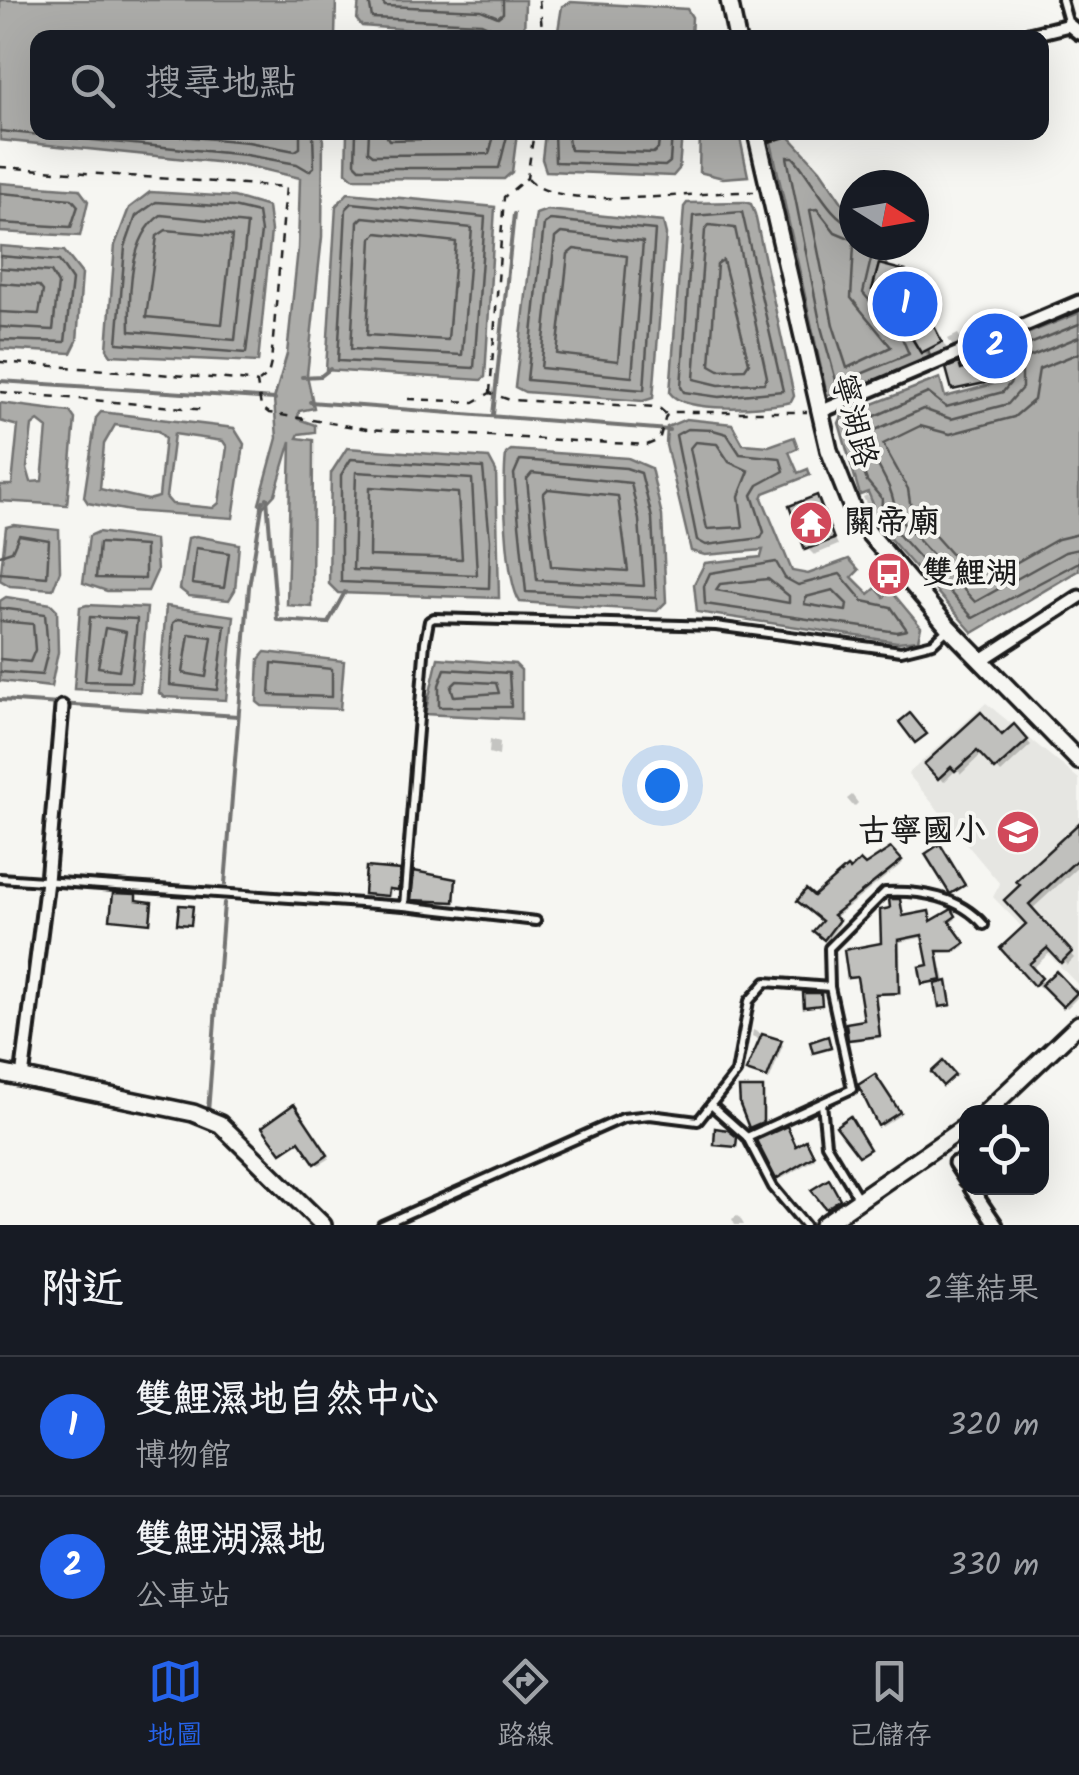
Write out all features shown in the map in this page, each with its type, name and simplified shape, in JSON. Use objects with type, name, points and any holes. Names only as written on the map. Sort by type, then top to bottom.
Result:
[{"type":"main road","points":[[729,0],[735,30]]},
{"type":"main road","name":"寧湖路","points":[[761,140],[769,193],[820,412],[835,471],[856,518],[948,628],[1079,761]]},
{"type":"main road","points":[[993,1105],[1079,1024]]},
{"type":"main road","points":[[0,1073],[192,1114],[220,1124],[322,1225]]},
{"type":"main road","points":[[823,1225],[959,1131]]},
{"type":"street","points":[[1049,32],[1076,27]]},
{"type":"street","points":[[820,412],[1079,302]]},
{"type":"street","points":[[980,661],[1079,596]]},
{"type":"street","points":[[22,1078],[47,881],[62,707]]},
{"type":"street","points":[[955,1163],[959,1169]]},
{"type":"street","points":[[976,1195],[996,1225]]},
{"type":"lane","points":[[1062,0],[1076,27]]},
{"type":"lane","points":[[404,906],[429,620],[716,626],[902,651],[934,643],[948,628]]},
{"type":"lane","points":[[0,878],[404,906],[536,921]]},
{"type":"lane","points":[[747,1136],[852,1089],[830,987],[829,948],[885,892],[914,890],[969,908],[984,925]]},
{"type":"lane","points":[[382,1225],[624,1118],[698,1121],[736,1073],[749,1000],[766,982],[830,987]]},
{"type":"lane","points":[[822,1102],[826,1144],[860,1202]]},
{"type":"lane","points":[[711,1105],[747,1136],[773,1187],[805,1225]]},
{"type":"path","points":[[539,0],[542,30]]},
{"type":"path","points":[[492,394],[504,197],[527,178],[533,140]]},
{"type":"path","points":[[0,167],[286,187],[271,363],[268,375],[257,383],[0,362]]},
{"type":"path","points":[[527,178],[536,190],[638,200],[711,191],[769,193]]},
{"type":"path","points":[[257,383],[260,403],[274,414],[359,428],[614,444],[654,443],[663,434],[666,416]]},
{"type":"path","points":[[0,392],[207,410]]},
{"type":"path","points":[[492,394],[500,398],[658,408],[666,416],[820,412]]},
{"type":"path","points":[[408,400],[474,402],[492,394]]},
{"type":"shaded area","name":"古寧國小","points":[[986,703],[1079,779],[1079,986],[993,897],[1000,884],[908,774]]},
{"type":"water","points":[[0,0],[336,0],[335,30],[30,30],[30,140],[323,140],[322,237],[307,375],[314,408],[299,411],[298,419],[315,425],[315,432],[299,434],[297,438],[313,440],[312,607],[287,605],[291,441],[275,494],[263,507],[259,504],[277,438],[274,399],[287,354],[298,249],[300,178],[245,165],[0,140]]},
{"type":"water","points":[[359,0],[525,0],[524,30],[416,30],[362,26],[357,20]]},
{"type":"water","points":[[571,2],[687,9],[692,17],[691,30],[558,30],[562,6]]},
{"type":"water","points":[[347,140],[516,140],[512,172],[504,179],[353,178],[346,172]]},
{"type":"water","points":[[544,140],[681,140],[679,169],[673,176],[546,171],[542,159]]},
{"type":"water","points":[[700,140],[740,140],[748,176],[723,178],[699,172]]},
{"type":"water","points":[[771,140],[792,140],[820,170],[839,198],[839,260],[884,260],[889,267],[879,264],[872,290],[881,293],[893,317],[898,315],[920,352],[928,349],[931,359],[848,392],[827,395]]},
{"type":"water","points":[[0,183],[79,189],[88,201],[80,236],[0,232]]},
{"type":"water","points":[[150,192],[234,197],[268,207],[271,231],[258,362],[111,355],[107,349],[115,245],[129,208]]},
{"type":"water","points":[[348,193],[495,207],[485,377],[481,380],[326,370],[336,206]]},
{"type":"water","points":[[687,203],[751,204],[755,214],[794,396],[791,402],[764,406],[727,408],[692,404],[670,393],[684,207]]},
{"type":"water","points":[[547,210],[663,222],[666,234],[653,398],[643,401],[525,392],[515,387],[536,214]]},
{"type":"water","points":[[0,246],[64,251],[82,274],[77,341],[71,353],[0,349]]},
{"type":"water","name":"雙鯉湖","points":[[1079,313],[1079,570],[973,633],[864,509],[873,504],[868,492],[860,495],[839,423],[842,416],[940,378],[945,397],[1001,382],[994,347]]},
{"type":"water","points":[[0,403],[70,412],[75,419],[67,505],[0,501],[0,485],[12,485],[18,426],[0,421]],"holes":[[[38,421],[47,428],[42,481],[31,482],[27,468],[32,426]]]},
{"type":"water","points":[[101,412],[234,428],[244,444],[233,518],[130,511],[88,503],[84,497],[96,418]],"holes":[[[115,425],[158,431],[165,438],[159,497],[148,500],[100,489],[104,444]],[[174,434],[223,441],[227,447],[219,503],[213,508],[172,504],[166,497]]]},
{"type":"water","points":[[686,419],[732,424],[743,444],[769,446],[794,437],[798,448],[789,452],[798,473],[808,469],[810,475],[764,493],[762,498],[792,571],[808,574],[849,559],[859,570],[852,577],[869,594],[876,588],[884,597],[891,591],[921,627],[918,640],[897,642],[697,612],[694,584],[705,563],[761,557],[763,550],[705,555],[691,551],[666,445],[667,427]]},
{"type":"water","points":[[347,448],[489,458],[496,471],[499,598],[338,593],[329,584],[331,473]]},
{"type":"water","points":[[511,450],[628,458],[651,468],[662,516],[666,602],[657,611],[520,602],[511,574],[506,531],[505,468],[506,454]]},
{"type":"water","points":[[6,527],[59,530],[60,571],[53,589],[10,586],[0,580]]},
{"type":"water","points":[[98,532],[155,540],[157,571],[148,591],[107,591],[83,583],[89,536]]},
{"type":"water","points":[[188,538],[239,544],[235,590],[229,600],[189,596],[180,589]]},
{"type":"water","points":[[6,597],[51,604],[57,610],[58,652],[51,687],[0,681],[0,601]]},
{"type":"water","points":[[166,606],[234,616],[226,700],[165,697],[159,693]]},
{"type":"water","points":[[80,607],[147,608],[140,692],[74,689]]},
{"type":"water","points":[[265,652],[344,661],[340,709],[262,706],[257,702],[259,659]]},
{"type":"water","points":[[438,658],[515,664],[521,670],[521,719],[425,714]]},
{"type":"building","points":[[879,264],[906,271],[942,342],[921,353],[898,315],[893,317],[881,293],[872,290]]},
{"type":"building","points":[[992,353],[999,380],[952,390],[946,368],[959,363],[961,370],[983,363],[981,355]]},
{"type":"building","name":"關帝廟","points":[[817,495],[834,539],[805,550],[789,506]]},
{"type":"building","points":[[981,712],[1002,735],[1014,724],[1028,740],[995,770],[977,751],[955,771],[951,767],[938,779],[924,764]]},
{"type":"building","points":[[910,713],[927,734],[915,743],[899,722]]},
{"type":"building","points":[[1079,823],[1079,858],[1029,904],[1072,952],[1061,963],[1047,948],[1029,964],[1042,978],[1034,986],[1000,948],[1026,924],[1004,900],[1020,885],[1016,881]]},
{"type":"building","points":[[940,844],[965,885],[950,894],[925,854]]},
{"type":"building","points":[[891,848],[902,860],[833,915],[839,920],[824,940],[813,931],[822,921],[797,901],[806,889],[814,896],[847,867],[850,870],[860,860],[865,865]]},
{"type":"building","points":[[366,867],[400,870],[398,890],[389,889],[388,896],[364,894]]},
{"type":"building","points":[[414,871],[456,879],[454,902],[411,900]]},
{"type":"building","points":[[113,893],[136,894],[136,900],[152,902],[150,923],[110,919]]},
{"type":"building","points":[[889,899],[900,899],[903,916],[929,911],[931,921],[952,909],[956,916],[949,921],[965,943],[953,951],[937,951],[942,980],[922,984],[919,967],[928,965],[922,935],[898,940],[899,993],[875,994],[880,1036],[848,1040],[846,1023],[864,1020],[857,977],[848,978],[844,950],[881,943],[880,910],[890,908]]},
{"type":"building","points":[[179,905],[193,906],[191,925],[177,924]]},
{"type":"building","points":[[1056,971],[1077,993],[1063,1007],[1041,985]]},
{"type":"building","points":[[947,981],[951,1005],[939,1007],[935,984]]},
{"type":"building","points":[[803,993],[821,993],[822,1005],[804,1007]]},
{"type":"building","points":[[762,1034],[782,1040],[767,1078],[746,1071]]},
{"type":"building","points":[[828,1036],[831,1048],[813,1053],[810,1042]]},
{"type":"building","points":[[943,1061],[955,1075],[943,1086],[931,1072]]},
{"type":"building","points":[[875,1074],[900,1112],[878,1126],[858,1085]]},
{"type":"building","points":[[739,1088],[763,1088],[763,1122],[749,1128],[740,1105]]},
{"type":"building","points":[[294,1104],[328,1155],[315,1164],[299,1141],[281,1153],[262,1127]]},
{"type":"building","points":[[850,1116],[870,1149],[859,1156],[836,1126]]},
{"type":"building","points":[[787,1126],[796,1146],[806,1140],[814,1156],[776,1179],[756,1140]]},
{"type":"building","points":[[715,1128],[728,1130],[737,1137],[736,1147],[714,1145]]},
{"type":"building","points":[[829,1179],[840,1199],[826,1209],[811,1190]]},
{"type":"waterway","points":[[493,415],[514,214]]},
{"type":"waterway","points":[[302,377],[321,376],[330,369]]},
{"type":"waterway","points":[[0,381],[275,399]]},
{"type":"waterway","points":[[310,402],[669,430]]},
{"type":"waterway","points":[[267,498],[277,620],[328,623],[345,592]]},
{"type":"waterway","points":[[225,884],[249,587],[263,501]]},
{"type":"waterway","points":[[0,700],[238,716]]},
{"type":"waterway","points":[[208,1112],[224,903]]},
{"type":"place","name":"雙鯉濕地自然中心","points":[[905,304]]},
{"type":"place","name":"雙鯉湖濕地","points":[[995,346]]},
{"type":"place","name":"關帝廟","points":[[811,523]]},
{"type":"place","name":"雙鯉湖","points":[[889,574]]},
{"type":"place","name":"古寧國小","points":[[1018,832]]}]
